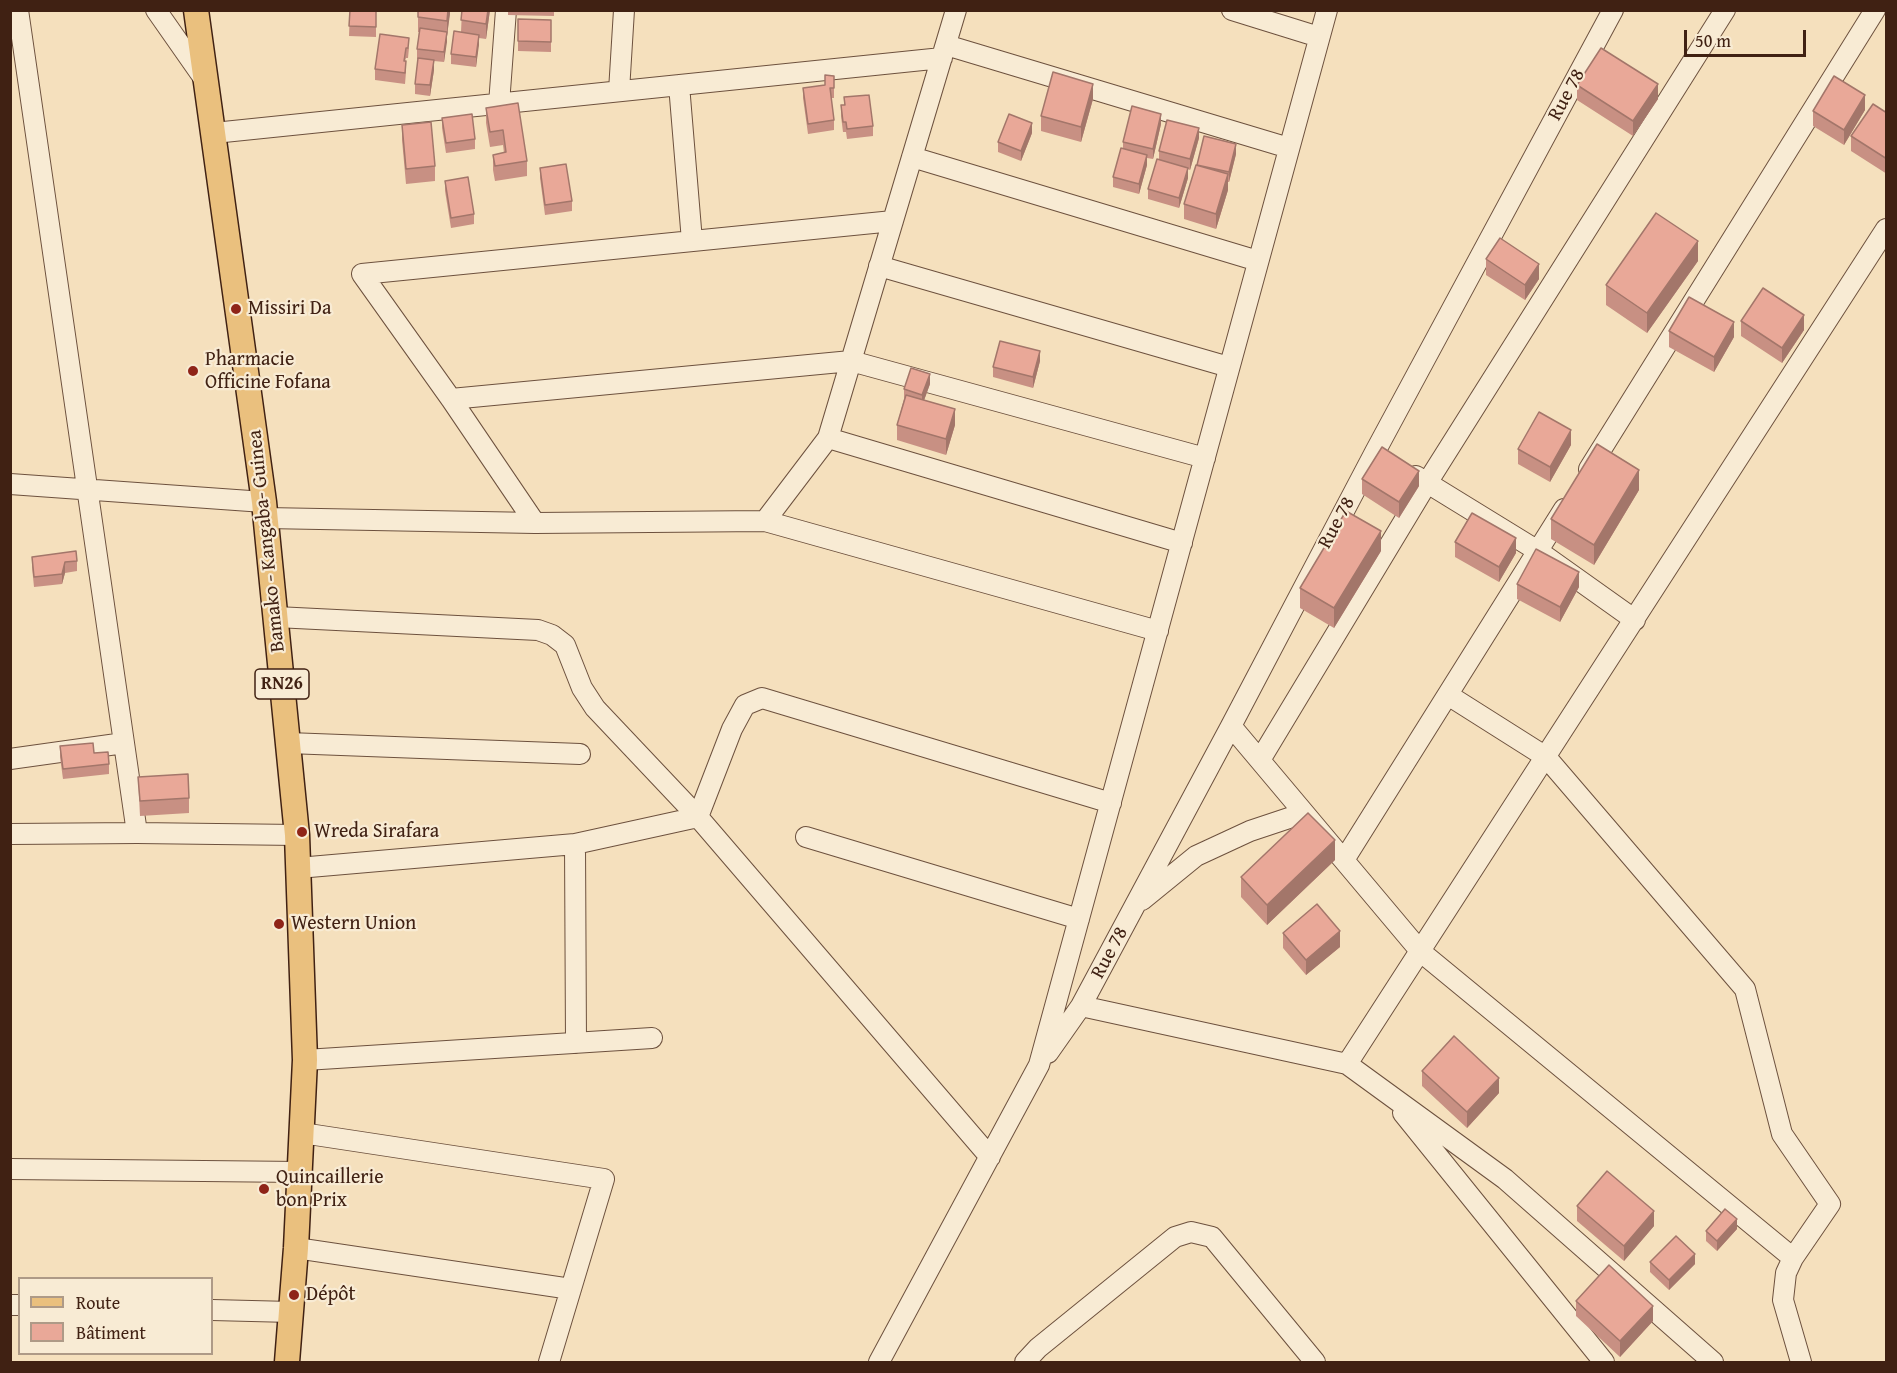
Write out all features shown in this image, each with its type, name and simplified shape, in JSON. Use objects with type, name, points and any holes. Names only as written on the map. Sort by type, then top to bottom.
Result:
[{"type":"main road","name":"Bamako - Kangaba- Guinea","points":[[196,10],[265,510],[297,835],[305,1060],[296,1248],[287,1362]]},
{"type":"street","points":[[18,10],[137,833]]},
{"type":"street","points":[[156,10],[207,82]]},
{"type":"street","points":[[499,104],[506,10]]},
{"type":"street","points":[[619,91],[624,10]]},
{"type":"street","points":[[765,521],[828,438],[956,10]]},
{"type":"street","points":[[1232,10],[1319,37]]},
{"type":"street","points":[[879,1362],[1039,1065],[1327,10]]},
{"type":"street","name":"Rue 78","points":[[1039,1065],[1081,1006],[1613,10]]},
{"type":"street","points":[[1260,760],[1427,483],[1725,10]]},
{"type":"street","points":[[1344,860],[1875,10]]},
{"type":"street","points":[[214,133],[680,85],[944,51],[1289,148]]},
{"type":"street","points":[[680,85],[692,241]]},
{"type":"street","points":[[912,157],[1258,261]]},
{"type":"street","points":[[535,523],[362,274],[893,221]]},
{"type":"street","points":[[1347,1064],[1887,229]]},
{"type":"street","points":[[879,266],[1230,367]]},
{"type":"street","points":[[451,399],[851,361],[1205,458]]},
{"type":"street","points":[[828,438],[1182,543]]},
{"type":"street","points":[[1375,452],[1538,551],[1635,620]]},
{"type":"street","points":[[10,484],[87,490],[265,510],[535,523],[765,521],[1158,631]]},
{"type":"street","points":[[276,616],[538,630],[552,635],[565,645],[582,688],[595,708],[698,817],[990,1157]]},
{"type":"street","points":[[1448,695],[1546,757],[1745,989],[1782,1134],[1830,1203],[1793,1258],[1786,1273],[1783,1300],[1801,1362]]},
{"type":"street","points":[[698,817],[732,729],[745,705],[762,698],[1111,803]]},
{"type":"street","points":[[1231,726],[1421,952],[1793,1258]]},
{"type":"street","points":[[10,759],[124,742]]},
{"type":"street","points":[[288,743],[580,754]]},
{"type":"street","points":[[1134,906],[1196,856],[1250,831],[1304,813]]},
{"type":"street","points":[[298,868],[575,844],[698,817]]},
{"type":"street","points":[[10,834],[297,835]]},
{"type":"street","points":[[806,837],[1079,919]]},
{"type":"street","points":[[575,844],[576,1043]]},
{"type":"street","points":[[1081,1006],[1347,1064],[1505,1179],[1713,1362]]},
{"type":"street","points":[[305,1060],[652,1038]]},
{"type":"street","points":[[1387,1092],[1604,1362]]},
{"type":"street","points":[[302,1133],[604,1179],[571,1289],[555,1361]]},
{"type":"street","points":[[10,1169],[300,1172]]},
{"type":"street","points":[[1025,1362],[1038,1348],[1175,1237],[1191,1232],[1212,1237],[1316,1362]]},
{"type":"street","points":[[296,1248],[571,1289]]},
{"type":"street","points":[[213,1310],[291,1312]]},
{"type":"building","points":[[350,10],[376,10],[376,27],[349,26]]},
{"type":"building","points":[[418,10],[448,10],[447,21],[418,17]]},
{"type":"building","points":[[462,10],[488,10],[486,24],[461,20]]},
{"type":"building","points":[[518,19],[551,20],[551,42],[518,41]]},
{"type":"building","points":[[420,28],[447,32],[444,52],[417,49]]},
{"type":"building","points":[[454,31],[479,35],[476,57],[451,54]]},
{"type":"building","points":[[380,34],[409,38],[404,61],[406,61],[405,73],[375,69]]},
{"type":"building","points":[[1601,48],[1658,84],[1633,121],[1577,85]]},
{"type":"building","points":[[418,58],[434,60],[430,85],[415,84]]},
{"type":"building","points":[[1053,72],[1093,84],[1081,127],[1041,116]]},
{"type":"building","points":[[825,75],[834,76],[834,88],[830,88],[834,120],[808,124],[803,88],[825,85]]},
{"type":"building","points":[[1834,76],[1865,95],[1844,130],[1813,111]]},
{"type":"building","points":[[869,95],[873,126],[847,129],[846,122],[843,122],[841,105],[845,105],[844,97]]},
{"type":"building","points":[[518,103],[527,161],[495,166],[493,155],[506,152],[503,130],[490,132],[486,108]]},
{"type":"building","points":[[1873,104],[1887,113],[1887,159],[1851,136]]},
{"type":"building","points":[[1132,106],[1161,114],[1153,149],[1123,142]]},
{"type":"building","points":[[472,114],[475,139],[446,143],[442,118]]},
{"type":"building","points":[[1009,114],[1032,123],[1021,151],[998,142]]},
{"type":"building","points":[[1167,120],[1199,128],[1190,159],[1159,151]]},
{"type":"building","points":[[431,122],[435,166],[406,169],[402,125]]},
{"type":"building","points":[[1204,136],[1236,144],[1229,172],[1197,165]]},
{"type":"building","points":[[1121,148],[1147,155],[1139,184],[1113,177]]},
{"type":"building","points":[[1157,159],[1188,168],[1179,198],[1148,189]]},
{"type":"building","points":[[566,164],[572,201],[545,205],[540,168]]},
{"type":"building","points":[[1196,165],[1228,174],[1216,214],[1184,204]]},
{"type":"building","points":[[468,177],[474,214],[451,218],[445,181]]},
{"type":"building","points":[[1656,213],[1698,241],[1647,313],[1606,285]]},
{"type":"building","points":[[1500,238],[1539,264],[1525,285],[1486,259]]},
{"type":"building","points":[[1763,288],[1804,315],[1782,348],[1741,321]]},
{"type":"building","points":[[1689,297],[1734,322],[1714,357],[1669,331]]},
{"type":"building","points":[[1000,341],[1040,351],[1033,377],[993,367]]},
{"type":"building","points":[[911,368],[930,374],[922,395],[904,389]]},
{"type":"building","points":[[906,395],[955,409],[946,439],[897,425]]},
{"type":"building","points":[[1539,412],[1571,430],[1550,467],[1518,449]]},
{"type":"building","points":[[1597,444],[1639,470],[1594,545],[1551,519]]},
{"type":"building","points":[[1382,447],[1419,471],[1399,502],[1362,479]]},
{"type":"building","points":[[1346,511],[1381,531],[1334,608],[1300,588]]},
{"type":"building","points":[[1472,513],[1516,538],[1499,567],[1455,542]]},
{"type":"building","points":[[1536,549],[1579,572],[1560,607],[1517,584]]},
{"type":"building","points":[[76,551],[77,561],[65,562],[62,574],[34,577],[32,557]]},
{"type":"building","points":[[93,743],[94,753],[108,752],[109,764],[63,769],[60,746]]},
{"type":"building","points":[[188,774],[189,798],[140,801],[138,777]]},
{"type":"building","points":[[1308,813],[1335,840],[1267,905],[1241,877]]},
{"type":"building","points":[[1317,904],[1340,931],[1306,960],[1283,933]]},
{"type":"building","points":[[1454,1036],[1499,1078],[1467,1112],[1422,1071]]},
{"type":"building","points":[[1607,1171],[1654,1211],[1624,1246],[1577,1206]]},
{"type":"building","points":[[1725,1209],[1737,1219],[1717,1241],[1706,1231]]},
{"type":"building","points":[[1676,1236],[1695,1254],[1669,1280],[1650,1262]]},
{"type":"building","points":[[1609,1265],[1653,1306],[1620,1341],[1576,1301]]},
{"type":"place","name":"Missiri Da","points":[[236,309]]},
{"type":"place","name":"Pharmacie Officine Fofana","points":[[193,371]]},
{"type":"place","name":"Wreda Sirafara","points":[[302,832]]},
{"type":"place","name":"Western Union","points":[[279,924]]},
{"type":"place","name":"Quincaillerie bon Prix","points":[[264,1189]]},
{"type":"place","name":"Dépôt","points":[[294,1295]]}]
